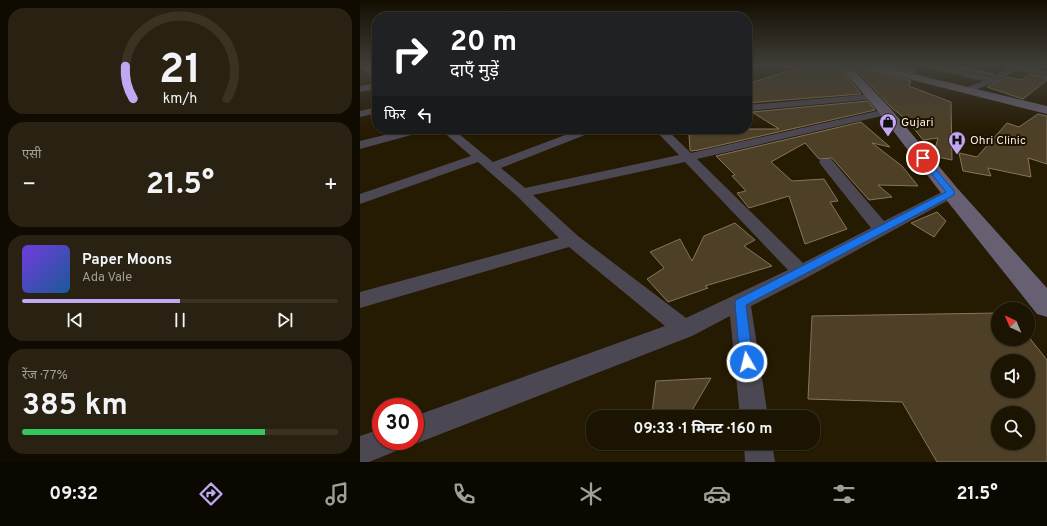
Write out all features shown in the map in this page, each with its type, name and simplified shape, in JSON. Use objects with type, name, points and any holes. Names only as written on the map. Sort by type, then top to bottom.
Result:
[{"type":"street","points":[[864,88],[951,193],[1047,306]]},
{"type":"street","points":[[958,88],[1047,110]]},
{"type":"street","points":[[968,90],[974,88]]},
{"type":"street","points":[[752,108],[873,97]]},
{"type":"street","points":[[360,114],[372,111]]},
{"type":"street","points":[[522,193],[886,112]]},
{"type":"street","points":[[360,145],[403,134]]},
{"type":"street","points":[[452,134],[487,162],[572,240],[684,329]]},
{"type":"street","points":[[360,199],[487,162],[574,134]]},
{"type":"street","points":[[665,134],[801,272]]},
{"type":"street","points":[[826,162],[882,230]]},
{"type":"street","points":[[424,427],[684,329],[801,272],[951,193]]},
{"type":"street","points":[[360,300],[572,240]]},
{"type":"street","points":[[740,303],[753,410]]},
{"type":"street","points":[[360,451],[372,446]]},
{"type":"street","points":[[759,450],[760,462]]},
{"type":"building","points":[[752,88],[856,88],[861,94],[752,103]]},
{"type":"building","points":[[873,88],[913,88],[951,102],[952,160],[933,156],[938,138],[923,140],[909,122],[892,108]]},
{"type":"building","points":[[989,88],[1037,88],[1023,99]]},
{"type":"building","points":[[868,101],[875,110],[699,150],[690,150],[689,135],[752,134],[752,129],[779,129],[752,112]]},
{"type":"building","points":[[1038,114],[1047,116],[1047,164],[1028,158],[1031,177],[988,168],[991,176],[963,171],[959,153],[977,157],[1007,123],[1019,127]]},
{"type":"building","points":[[861,122],[890,147],[872,143],[902,166],[918,186],[878,185],[892,197],[869,200],[832,158],[819,159],[805,143],[771,162],[792,181],[824,179],[838,201],[830,202],[847,229],[805,244],[789,196],[749,208],[737,193],[746,191],[732,176],[735,175],[716,156]]},
{"type":"building","points":[[937,212],[946,221],[934,237],[911,223]]},
{"type":"building","points":[[735,223],[755,240],[744,246],[772,266],[705,286],[708,288],[668,302],[647,279],[664,268],[650,252],[680,239],[692,261],[704,236]]},
{"type":"building","points":[[991,313],[991,346],[1035,345],[1047,360],[1047,462],[937,462],[902,402],[808,399],[812,316]]},
{"type":"building","points":[[711,378],[692,410],[652,410],[656,381]]},
{"type":"place","name":"Gujari","points":[[888,137]]},
{"type":"place","name":"Ohri Clinic","points":[[957,155]]},
{"type":"route","points":[[747,362],[740,303],[951,193],[923,158]]}]
